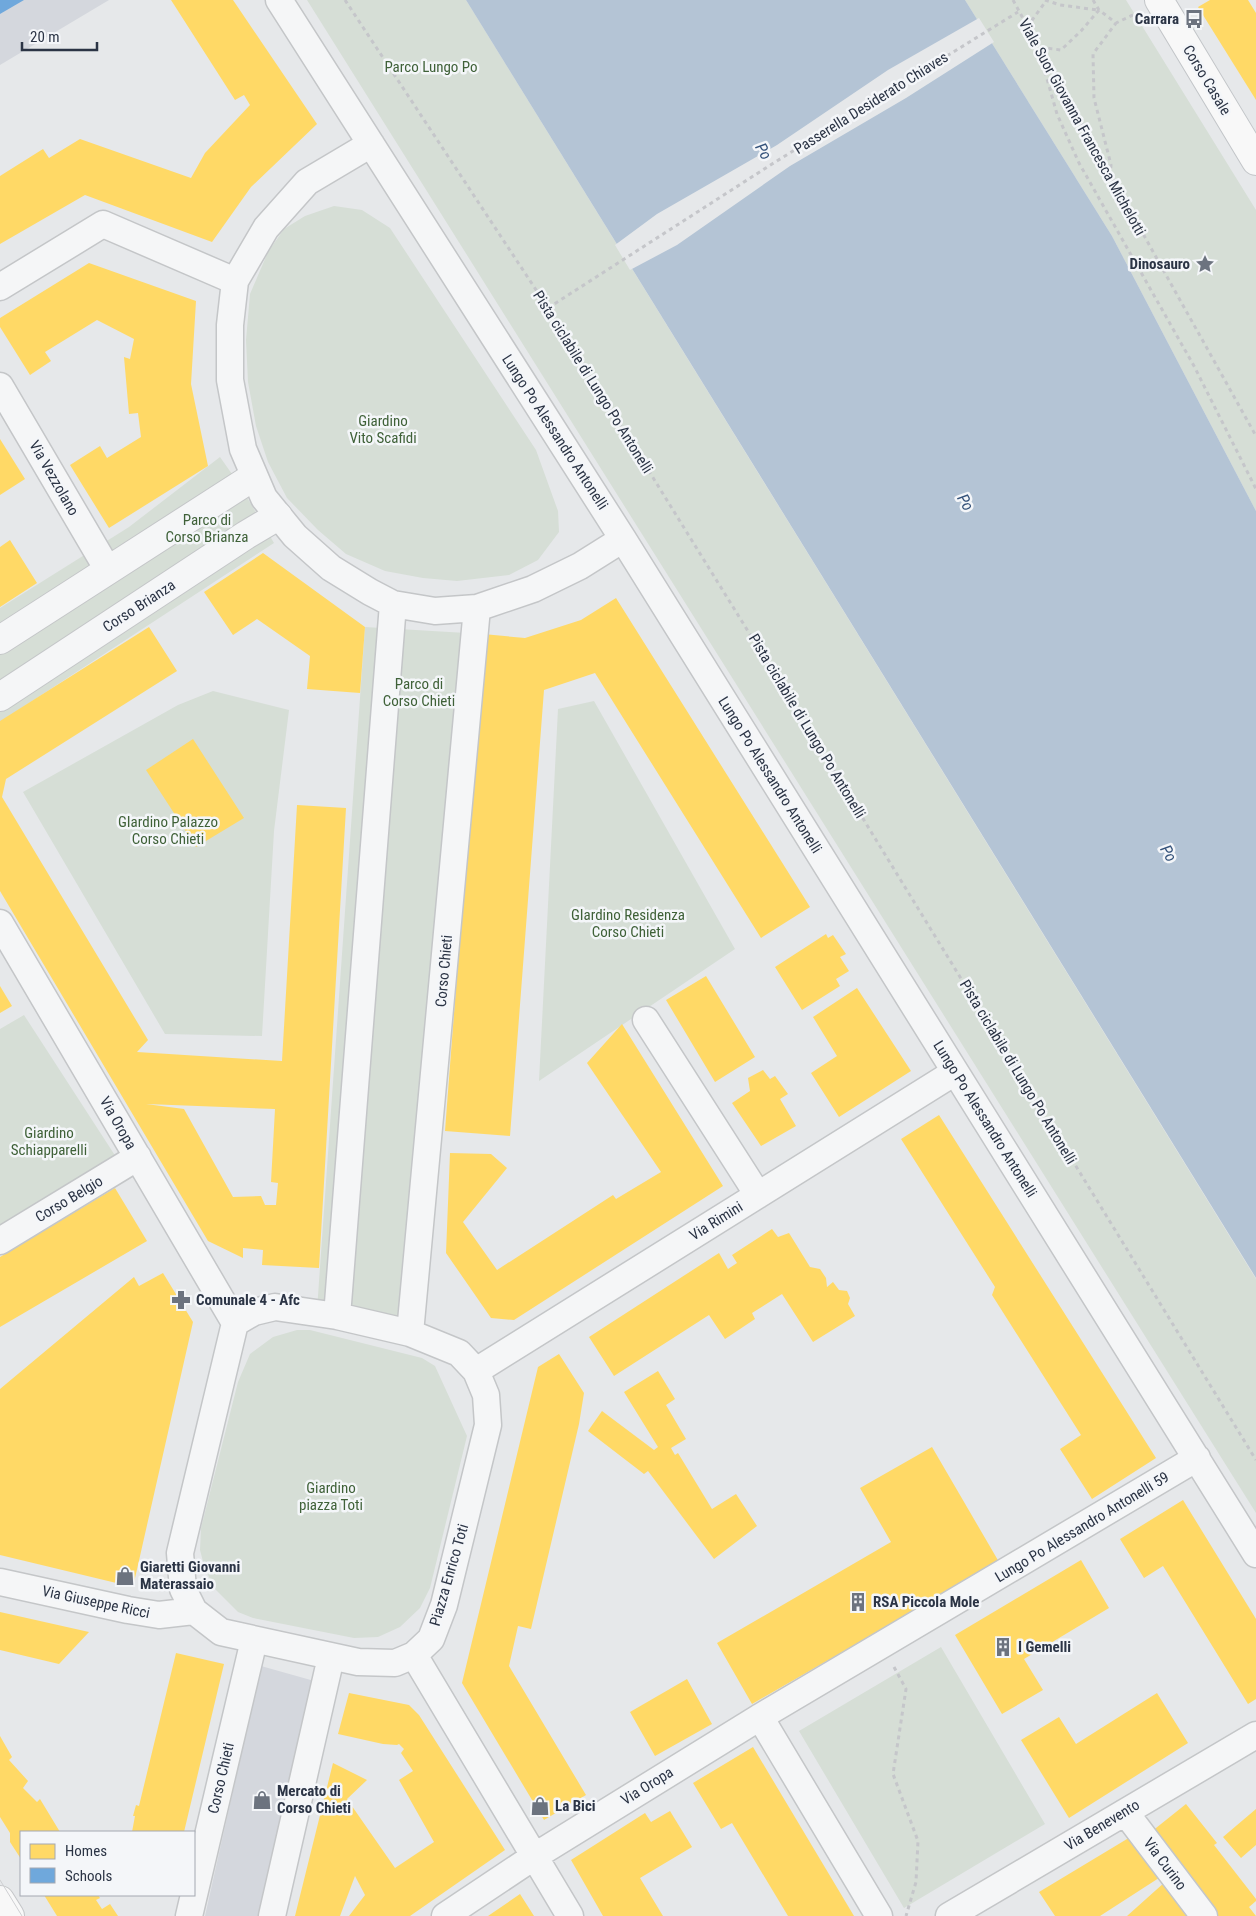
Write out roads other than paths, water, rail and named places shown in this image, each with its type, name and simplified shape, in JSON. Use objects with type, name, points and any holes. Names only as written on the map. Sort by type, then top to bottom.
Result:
[{"type":"main road","name":"Corso Casale","points":[[1159,0],[1256,161]]},
{"type":"main road","points":[[0,1900],[10,1916]]},
{"type":"street","name":"Lungo Po Alessandro Antonelli","points":[[279,0],[624,539],[1256,1554]]},
{"type":"street","points":[[371,144],[307,182],[266,228],[235,281],[230,325],[230,380],[243,449],[253,477],[264,498],[295,536],[331,568],[393,604],[435,611],[477,608],[533,589],[580,566],[624,539]]},
{"type":"street","points":[[0,287],[103,224],[235,281]]},
{"type":"street","name":"Via Vezzolano","points":[[0,386],[108,570]]},
{"type":"street","points":[[0,640],[253,477]]},
{"type":"street","name":"Corso Brianza","points":[[0,697],[246,535],[278,516]]},
{"type":"street","points":[[337,1316],[393,604]]},
{"type":"street","name":"Corso Chieti","points":[[410,1333],[477,608]]},
{"type":"street","name":"Via Oropa","points":[[0,923],[235,1322]]},
{"type":"street","points":[[646,1020],[758,1194]]},
{"type":"street","name":"Via Rimini","points":[[476,1371],[955,1072]]},
{"type":"street","name":"Corso Belgio","points":[[0,1241],[138,1157]]},
{"type":"street","name":"Piazza Enrico Toti","points":[[275,1307],[337,1316],[410,1333],[459,1353],[476,1371],[486,1395],[488,1425],[444,1605],[431,1639],[414,1655],[395,1663],[358,1662],[221,1632],[194,1611],[182,1589],[180,1553],[235,1322],[254,1312],[275,1307]]},
{"type":"street","name":"Lungo Po Alessandro Antonelli 59","points":[[760,1718],[1197,1458]]},
{"type":"street","name":"Via Giuseppe Ricci","points":[[0,1582],[136,1612],[159,1615],[194,1611]]},
{"type":"street","name":"Corso Chieti","points":[[195,1891],[254,1640]]},
{"type":"street","points":[[414,1655],[570,1916]]},
{"type":"street","points":[[272,1916],[331,1657]]},
{"type":"street","points":[[760,1718],[878,1916]]},
{"type":"street","name":"Via Oropa","points":[[445,1916],[535,1856],[760,1718]]},
{"type":"street","name":"Via Benevento","points":[[949,1916],[1256,1735]]},
{"type":"street","name":"Via Curino","points":[[1125,1812],[1204,1916]]},
{"type":"street","name":"Corso Chieti","points":[[189,1916],[194,1896]]},
{"type":"water","name":"Po","points":[[466,0],[965,0],[1112,236],[1256,511],[1256,1278]]},
{"type":"tram line","points":[[0,1880],[22,1916]]},
{"type":"place","name":"Carrara","points":[[1194,19]]},
{"type":"place","name":"Dinosauro","points":[[1205,264]]},
{"type":"place","name":"Comunale 4 - Afc","points":[[181,1300]]},
{"type":"place","name":"Giaretti Giovanni Materassaio","points":[[125,1576]]},
{"type":"place","name":"RSA Piccola Mole","points":[[858,1602]]},
{"type":"place","name":"I Gemelli","points":[[1003,1647]]},
{"type":"place","name":"Mercato di Corso Chieti","points":[[262,1800]]},
{"type":"place","name":"La Bici","points":[[540,1806]]},
{"type":"park label","name":"Parco Lungo Po","points":[[431,67]]},
{"type":"park label","name":"Giardino Vito Scafidi","points":[[383,430]]},
{"type":"park label","name":"Parco di Corso Brianza","points":[[207,528]]},
{"type":"park label","name":"Parco di Corso Chieti","points":[[419,692]]},
{"type":"park label","name":"GIardino Palazzo Corso Chieti","points":[[168,830]]},
{"type":"park label","name":"GIardino Residenza Corso Chieti","points":[[628,924]]},
{"type":"park label","name":"Giardino Schiapparelli","points":[[49,1142]]},
{"type":"park label","name":"Giardino piazza Toti","points":[[331,1496]]}]
